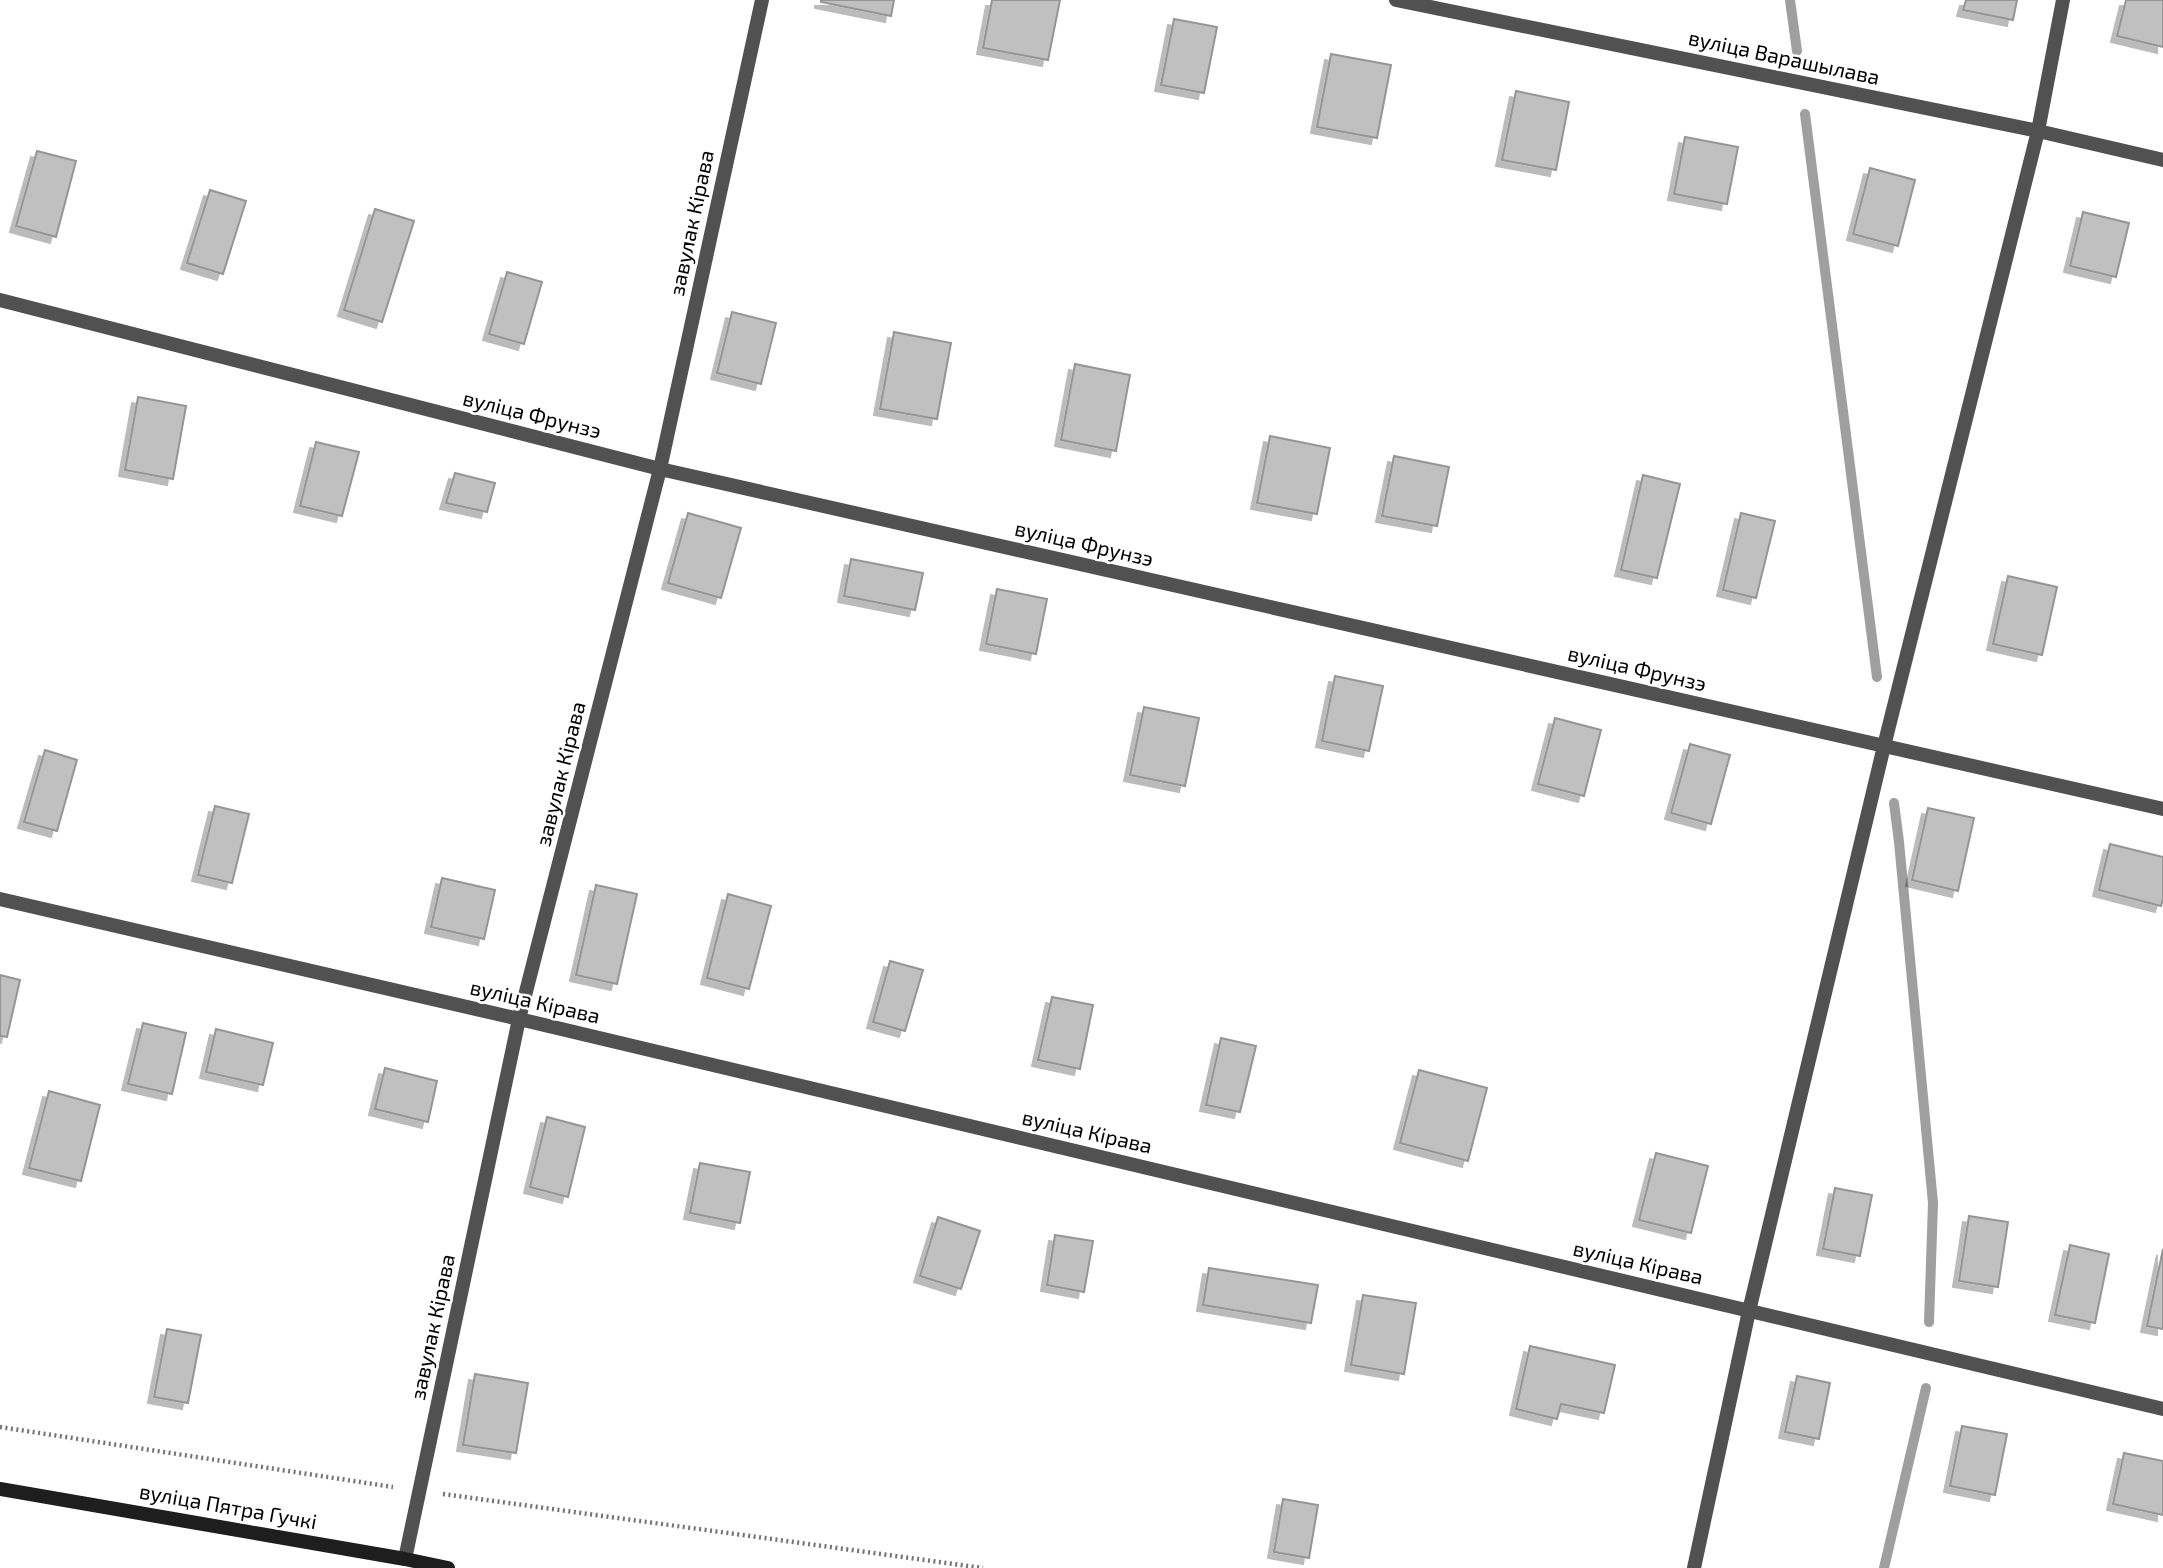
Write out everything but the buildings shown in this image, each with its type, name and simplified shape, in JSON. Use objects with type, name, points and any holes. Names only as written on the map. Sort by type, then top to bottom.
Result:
[{"type":"street","name":"завулак Кірава","points":[[405,1559],[519,1019],[660,469],[762,0]]},
{"type":"street","name":"вуліца Варашылава","points":[[1396,0],[2038,131],[2163,160]]},
{"type":"street","points":[[1694,1568],[1749,1311],[1884,746],[2038,131],[2063,0]]},
{"type":"street","name":"вуліца Фрунзэ","points":[[0,300],[660,469],[2163,809]]},
{"type":"street","name":"вуліца Кірава","points":[[0,899],[519,1019],[2163,1409]]},
{"type":"street","name":"вуліца Пятра Гучкі","points":[[0,1489],[448,1568]]},
{"type":"path","points":[[0,1427],[419,1491],[983,1568]]},
{"type":"waterway","points":[[1790,0],[1797,51]]},
{"type":"waterway","points":[[1805,114],[1877,677]]},
{"type":"waterway","points":[[1894,803],[1933,1203],[1929,1322]]},
{"type":"waterway","points":[[1884,1568],[1926,1388]]}]
